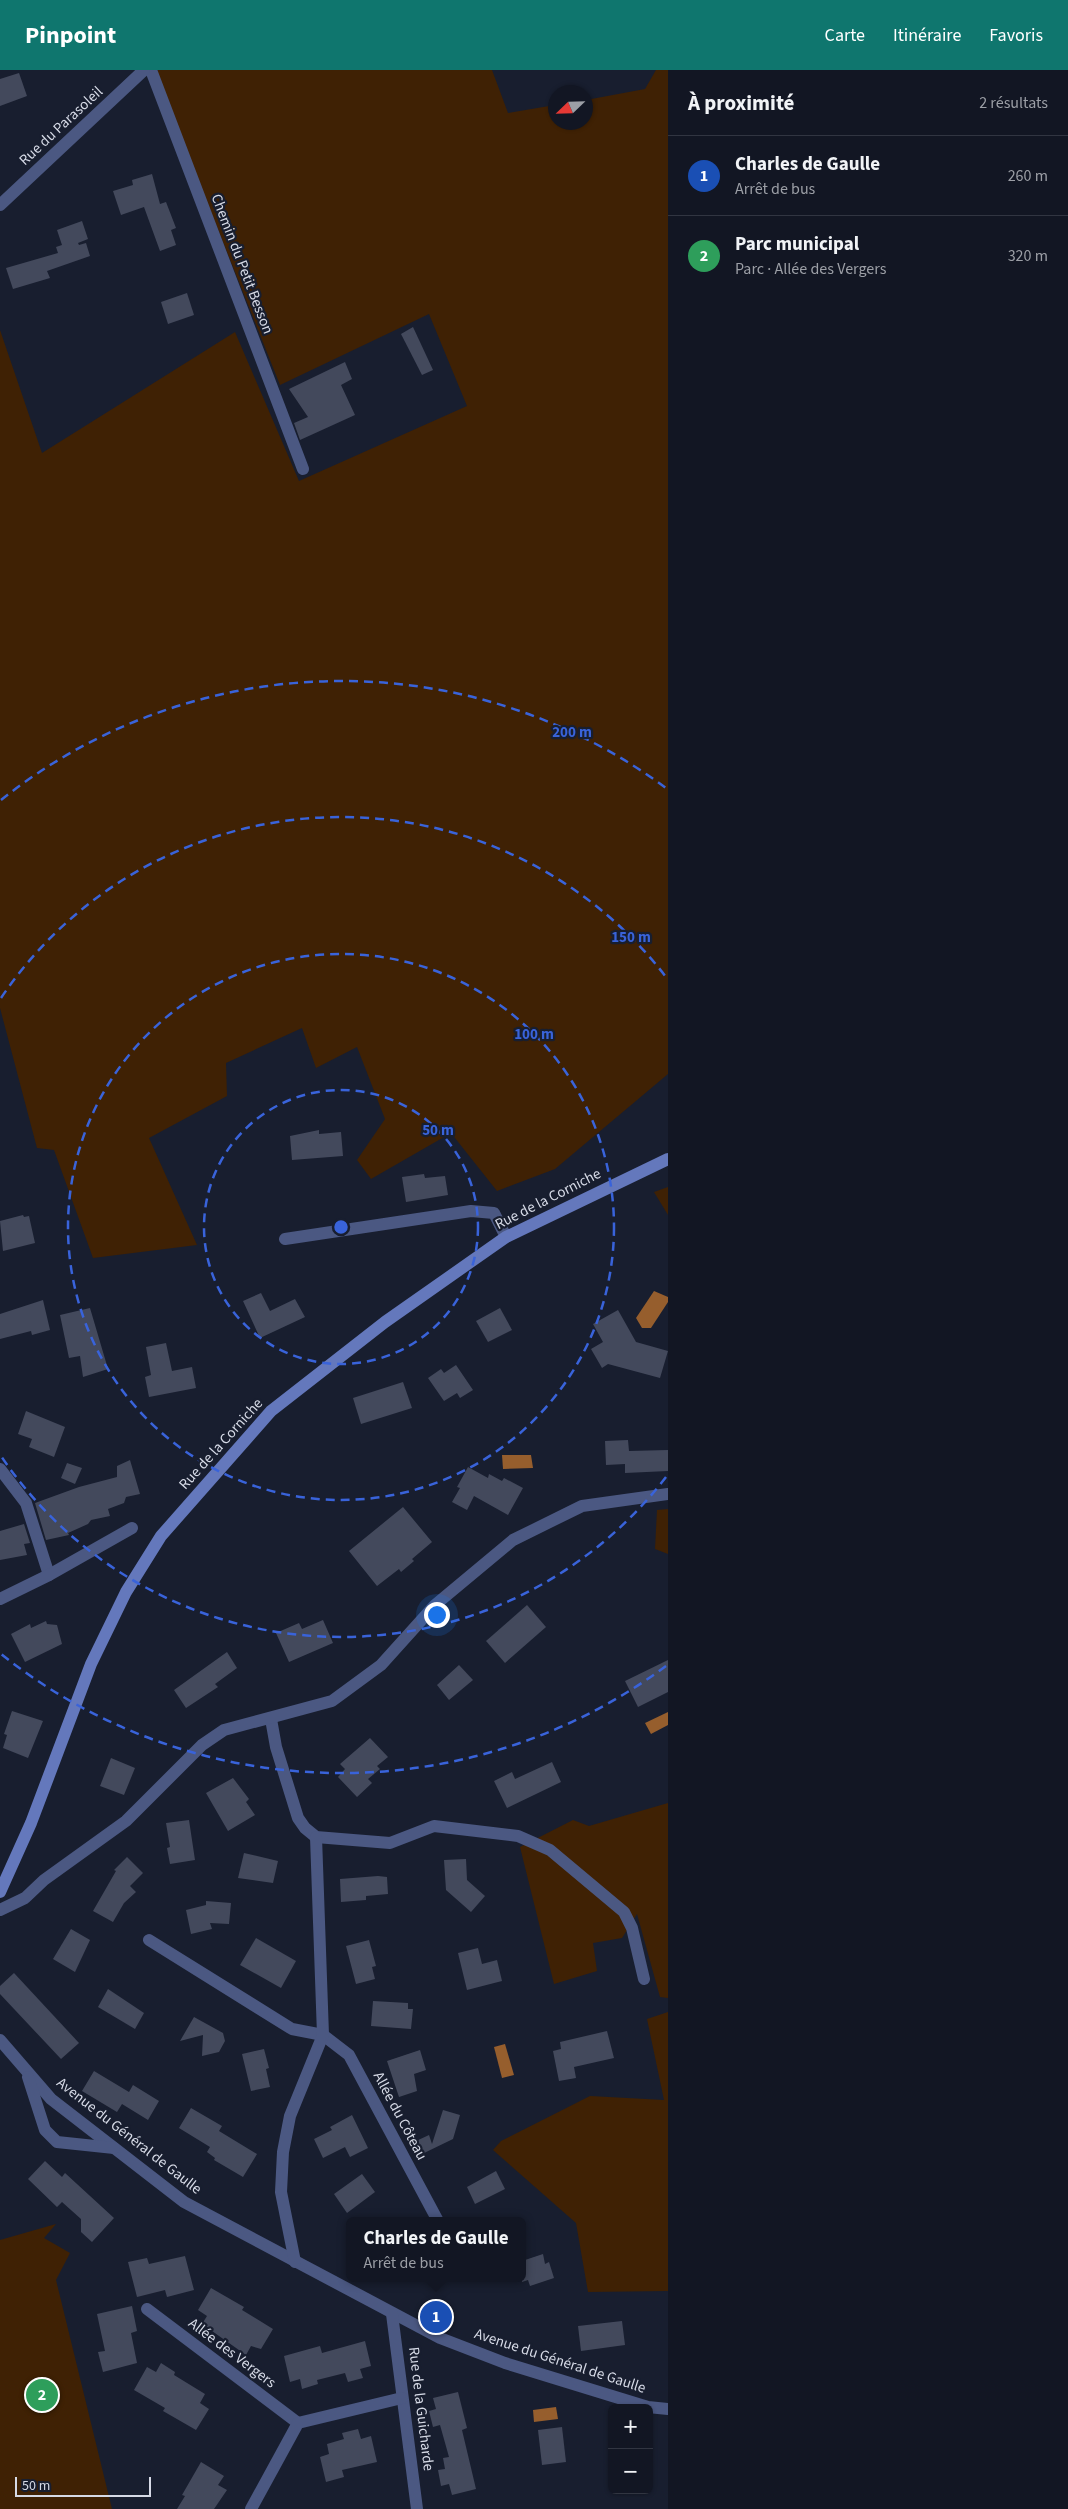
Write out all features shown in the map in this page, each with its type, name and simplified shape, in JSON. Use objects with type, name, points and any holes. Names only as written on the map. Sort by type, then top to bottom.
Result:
[{"type":"main road","name":"Rue de la Corniche","points":[[0,1892],[32,1823],[91,1664],[126,1592],[161,1536],[271,1411],[386,1322],[506,1237],[668,1159]]},
{"type":"street","name":"Rue du Parasoleil","points":[[0,205],[144,70]]},
{"type":"street","name":"Chemin du Petit Besson","points":[[151,70],[302,469]]},
{"type":"street","points":[[285,1239],[471,1211],[494,1214],[506,1237]]},
{"type":"street","points":[[0,1469],[26,1503],[49,1575]]},
{"type":"street","points":[[0,1910],[25,1898],[44,1880],[126,1821],[202,1745],[224,1730],[272,1719],[332,1701],[339,1696],[381,1665],[435,1605],[513,1540],[582,1506],[668,1494]]},
{"type":"street","points":[[0,1599],[49,1575],[132,1528]]},
{"type":"street","points":[[272,1719],[276,1747],[298,1818],[305,1828],[316,1837],[390,1843],[434,1826],[518,1836],[550,1850],[624,1912],[632,1928],[644,1979]]},
{"type":"street","points":[[295,2262],[281,2192],[282,2152],[290,2116],[323,2035],[316,1837]]},
{"type":"street","name":"Allée du Côteau","points":[[149,1940],[292,2029],[323,2035],[350,2055],[436,2217]]},
{"type":"street","name":"Avenue du Général de Gaulle","points":[[0,2040],[51,2099],[184,2202],[440,2338],[505,2363],[648,2407],[668,2409]]},
{"type":"street","points":[[26,2070],[45,2130],[57,2142],[115,2148]]},
{"type":"street","name":"Allée des Vergers","points":[[147,2309],[298,2423]]},
{"type":"street","name":"Rue de la Guicharde","points":[[392,2314],[417,2509]]},
{"type":"street","points":[[250,2509],[298,2423],[402,2398]]},
{"type":"shaded area","points":[[158,70],[492,70],[508,113],[548,106],[548,130],[593,130],[593,99],[645,89],[656,70],[668,70],[668,1074],[555,1169],[497,1191],[451,1133],[371,1179],[357,1160],[385,1119],[357,1047],[316,1068],[302,1028],[226,1063],[227,1096],[149,1138],[197,1245],[93,1258],[54,1150],[37,1148],[0,1008],[0,330],[42,453],[235,332],[299,481],[467,406],[429,314],[280,385],[156,74]]},
{"type":"shaded area","points":[[668,1187],[668,1215],[654,1192]]},
{"type":"shaded area","points":[[654,1291],[668,1297],[668,1302],[651,1328],[642,1328],[636,1318]]},
{"type":"shaded area","points":[[502,1455],[531,1455],[533,1468],[503,1469]]},
{"type":"shaded area","points":[[668,1509],[668,1554],[655,1549],[657,1510]]},
{"type":"shaded area","points":[[668,1712],[668,1725],[651,1734],[645,1723]]},
{"type":"shaded area","points":[[668,1803],[668,1998],[660,1997],[637,1914],[622,1938],[593,1943],[597,1971],[554,1984],[520,1847],[573,1820],[589,1826]]},
{"type":"shaded area","points":[[668,2012],[668,2291],[588,2292],[576,2223],[493,2150],[501,2141],[590,2096],[664,2100],[647,2019]]},
{"type":"shaded area","points":[[505,2044],[514,2075],[502,2078],[494,2047]]},
{"type":"shaded area","points":[[56,2224],[44,2238],[70,2253],[56,2280],[112,2509],[0,2509],[0,2240]]},
{"type":"shaded area","points":[[556,2407],[558,2419],[534,2422],[533,2410]]},
{"type":"building","points":[[19,73],[27,96],[0,106],[0,79]]},
{"type":"building","points":[[152,174],[160,204],[166,202],[176,228],[171,230],[176,245],[160,251],[144,207],[121,215],[113,191],[133,185],[132,180]]},
{"type":"building","points":[[82,221],[88,239],[78,243],[79,245],[86,243],[90,256],[47,271],[50,278],[13,289],[6,268],[58,253],[56,247],[62,245],[57,230]]},
{"type":"building","points":[[187,293],[194,315],[168,324],[161,302]]},
{"type":"building","points":[[413,327],[433,370],[422,375],[401,334]]},
{"type":"building","points":[[345,362],[352,379],[341,385],[355,415],[300,440],[294,423],[308,417],[289,389]]},
{"type":"building","points":[[319,1130],[319,1134],[341,1132],[343,1156],[292,1160],[290,1136]]},
{"type":"building","points":[[424,1174],[425,1178],[445,1176],[448,1195],[406,1202],[402,1177]]},
{"type":"building","points":[[23,1215],[24,1217],[29,1216],[35,1243],[3,1251],[0,1221]]},
{"type":"building","points":[[261,1293],[270,1311],[295,1299],[305,1317],[260,1338],[243,1301]]},
{"type":"building","points":[[43,1300],[50,1330],[32,1335],[31,1331],[0,1339],[0,1314]]},
{"type":"building","points":[[90,1308],[108,1369],[83,1377],[80,1356],[69,1358],[60,1315]]},
{"type":"building","points":[[500,1308],[512,1330],[488,1342],[476,1321]]},
{"type":"building","points":[[618,1310],[636,1342],[668,1351],[660,1378],[608,1364],[602,1368],[591,1349],[603,1342],[593,1324]]},
{"type":"building","points":[[166,1343],[172,1371],[192,1367],[196,1388],[149,1397],[145,1377],[151,1375],[146,1347]]},
{"type":"building","points":[[456,1365],[473,1390],[460,1398],[457,1393],[444,1401],[428,1378],[441,1369],[444,1373]]},
{"type":"building","points":[[403,1382],[412,1408],[361,1424],[353,1398]]},
{"type":"building","points":[[26,1411],[65,1427],[54,1457],[29,1447],[32,1439],[18,1434]]},
{"type":"building","points":[[628,1440],[629,1451],[668,1450],[668,1471],[625,1473],[625,1464],[606,1465],[605,1441]]},
{"type":"building","points":[[130,1460],[140,1494],[126,1497],[124,1503],[108,1509],[110,1516],[91,1520],[88,1524],[68,1533],[69,1535],[46,1540],[35,1503],[79,1487],[117,1477],[117,1466]]},
{"type":"building","points":[[67,1463],[82,1468],[75,1484],[61,1478]]},
{"type":"building","points":[[468,1467],[488,1478],[489,1474],[502,1481],[504,1478],[523,1488],[508,1515],[474,1496],[467,1510],[452,1502],[460,1488],[457,1487]]},
{"type":"building","points":[[403,1507],[432,1542],[412,1559],[414,1561],[401,1572],[399,1569],[377,1586],[349,1551]]},
{"type":"building","points":[[24,1524],[30,1543],[24,1544],[27,1555],[0,1560],[0,1531]]},
{"type":"building","points":[[527,1605],[546,1627],[505,1663],[486,1641]]},
{"type":"building","points":[[323,1620],[333,1643],[289,1662],[276,1633],[299,1623],[302,1629]]},
{"type":"building","points":[[46,1621],[47,1624],[57,1625],[62,1644],[25,1662],[11,1634],[30,1624],[31,1628]]},
{"type":"building","points":[[227,1652],[237,1668],[215,1684],[218,1687],[186,1708],[174,1690]]},
{"type":"building","points":[[668,1660],[668,1692],[638,1707],[625,1681]]},
{"type":"building","points":[[459,1665],[473,1680],[449,1700],[437,1685]]},
{"type":"building","points":[[12,1711],[43,1721],[28,1758],[3,1748],[7,1735],[4,1734]]},
{"type":"building","points":[[370,1738],[388,1757],[377,1766],[380,1769],[368,1779],[372,1783],[357,1797],[338,1777],[345,1769],[340,1764]]},
{"type":"building","points":[[111,1758],[135,1768],[124,1795],[100,1786]]},
{"type":"building","points":[[552,1762],[561,1782],[507,1808],[494,1781],[512,1772],[515,1779]]},
{"type":"building","points":[[233,1778],[249,1799],[246,1802],[255,1815],[228,1831],[206,1793]]},
{"type":"building","points":[[189,1820],[195,1860],[170,1864],[167,1848],[170,1847],[166,1823]]},
{"type":"building","points":[[244,1853],[278,1861],[273,1883],[238,1878]]},
{"type":"building","points":[[127,1857],[143,1873],[130,1886],[136,1892],[124,1903],[113,1922],[93,1911],[116,1871],[114,1870]]},
{"type":"building","points":[[466,1859],[467,1880],[485,1896],[471,1912],[446,1890],[444,1860]]},
{"type":"building","points":[[387,1877],[388,1894],[366,1896],[366,1900],[341,1902],[340,1879]]},
{"type":"building","points":[[206,1901],[231,1903],[229,1924],[210,1923],[212,1929],[191,1934],[186,1910],[206,1905]]},
{"type":"building","points":[[71,1929],[90,1940],[75,1972],[53,1959]]},
{"type":"building","points":[[256,1938],[296,1961],[281,1988],[240,1965]]},
{"type":"building","points":[[369,1940],[376,1966],[372,1967],[375,1979],[356,1984],[346,1946]]},
{"type":"building","points":[[478,1948],[482,1964],[497,1960],[502,1981],[467,1990],[458,1953]]},
{"type":"building","points":[[14,1973],[79,2043],[61,2059],[0,1994],[0,1986]]},
{"type":"building","points":[[108,1989],[144,2013],[135,2029],[98,2007]]},
{"type":"building","points":[[373,2001],[408,2003],[408,2009],[413,2009],[411,2029],[371,2026]]},
{"type":"building","points":[[194,2017],[223,2033],[225,2041],[219,2052],[202,2056],[203,2035],[180,2041]]},
{"type":"building","points":[[607,2031],[614,2058],[574,2067],[576,2078],[559,2081],[553,2051],[561,2049],[560,2042]]},
{"type":"building","points":[[264,2049],[269,2068],[266,2069],[270,2087],[251,2091],[242,2054]]},
{"type":"building","points":[[420,2050],[426,2070],[414,2074],[417,2091],[399,2097],[387,2061]]},
{"type":"building","points":[[94,2071],[129,2092],[133,2085],[159,2101],[148,2120],[122,2104],[117,2112],[82,2091]]},
{"type":"building","points":[[191,2108],[222,2126],[219,2131],[257,2154],[243,2177],[214,2160],[215,2158],[207,2152],[210,2147],[179,2128]]},
{"type":"building","points":[[443,2110],[460,2115],[453,2139],[420,2155],[414,2142],[429,2135],[432,2144]]},
{"type":"building","points":[[352,2115],[368,2148],[350,2157],[345,2147],[323,2158],[314,2139],[332,2130],[330,2127]]},
{"type":"building","points":[[45,2161],[62,2177],[65,2173],[114,2218],[92,2242],[81,2232],[81,2219],[62,2202],[57,2207],[28,2179]]},
{"type":"building","points":[[496,2171],[505,2189],[475,2204],[467,2187]]},
{"type":"building","points":[[362,2174],[375,2192],[347,2213],[334,2194]]},
{"type":"building","points":[[543,2254],[545,2264],[549,2262],[554,2278],[530,2286],[528,2280],[526,2281],[526,2260]]},
{"type":"building","points":[[185,2256],[194,2290],[167,2297],[165,2290],[137,2297],[128,2262],[147,2258],[149,2264]]},
{"type":"building","points":[[211,2288],[244,2307],[242,2310],[273,2329],[261,2349],[251,2346],[246,2355],[202,2324],[207,2316],[198,2310]]},
{"type":"building","points":[[132,2306],[137,2331],[131,2333],[137,2363],[103,2372],[98,2352],[105,2351],[97,2314]]},
{"type":"building","points":[[622,2321],[625,2345],[581,2351],[578,2326]]},
{"type":"building","points":[[365,2341],[371,2366],[360,2369],[363,2378],[348,2382],[345,2373],[317,2380],[318,2384],[302,2389],[300,2379],[290,2382],[284,2356],[320,2346],[322,2353]]},
{"type":"building","points":[[161,2363],[175,2372],[174,2375],[205,2394],[200,2403],[209,2409],[196,2430],[163,2411],[165,2408],[134,2390],[147,2367],[156,2372]]},
{"type":"building","points":[[458,2392],[467,2428],[462,2430],[476,2489],[452,2495],[449,2484],[441,2486],[438,2470],[445,2469],[443,2458],[449,2457],[440,2425],[433,2427],[429,2411],[436,2409],[433,2398]]},
{"type":"building","points":[[562,2427],[566,2462],[542,2465],[538,2430]]},
{"type":"building","points":[[358,2429],[361,2439],[371,2436],[377,2462],[342,2470],[344,2477],[326,2482],[320,2457],[329,2454],[327,2444],[344,2439],[342,2433]]},
{"type":"building","points":[[201,2462],[224,2476],[218,2485],[227,2490],[214,2509],[177,2509],[185,2496],[182,2495]]},
{"type":"place","name":"Charles de Gaulle","points":[[436,2317]]},
{"type":"place","name":"Parc municipal","points":[[42,2395]]}]
